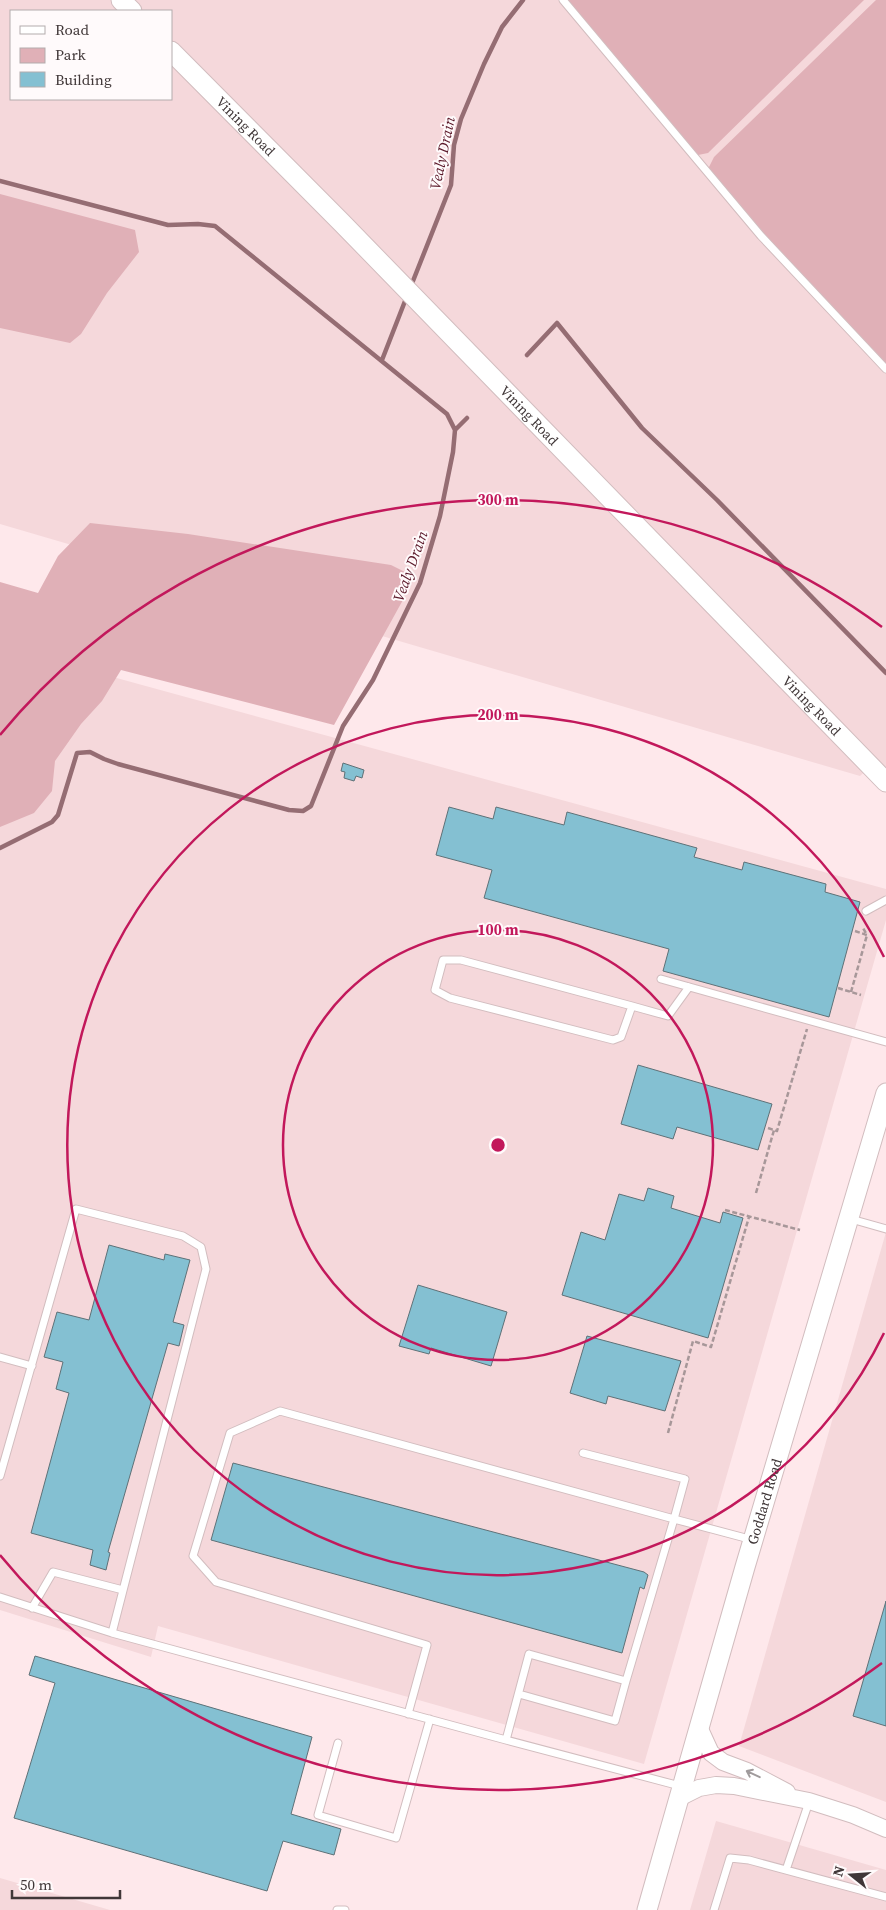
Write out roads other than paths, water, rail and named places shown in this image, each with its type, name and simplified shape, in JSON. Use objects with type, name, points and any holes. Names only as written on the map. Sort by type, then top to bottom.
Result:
[{"type":"main road","points":[[121,0],[131,10]]},
{"type":"main road","name":"Vining Road","points":[[172,52],[342,222],[536,424],[886,782]]},
{"type":"main road","name":"Goddard Road","points":[[647,1910],[886,1093]]},
{"type":"street","points":[[700,1729],[711,1753],[723,1762],[747,1771],[802,1799]]},
{"type":"street","points":[[681,1793],[716,1785],[802,1799],[853,1815],[886,1829]]},
{"type":"lane","points":[[563,0],[761,236],[886,369]]},
{"type":"lane","points":[[866,911],[886,900]]},
{"type":"lane","points":[[632,1006],[621,1037],[613,1040],[450,998],[435,990],[442,960],[461,960],[632,1006],[668,1016],[689,987]]},
{"type":"lane","points":[[662,979],[886,1042]]},
{"type":"lane","points":[[0,1476],[76,1209],[183,1236],[201,1247],[206,1269],[112,1633]]},
{"type":"lane","points":[[848,1218],[886,1229]]},
{"type":"lane","points":[[0,1357],[32,1366]]},
{"type":"lane","points":[[408,1714],[427,1645],[216,1582],[193,1556],[230,1433],[280,1411],[754,1540]]},
{"type":"lane","points":[[519,1694],[615,1720],[686,1479],[583,1453]]},
{"type":"lane","points":[[32,1608],[53,1572],[123,1590]]},
{"type":"lane","points":[[0,1597],[112,1633],[506,1740],[681,1793]]},
{"type":"lane","points":[[506,1740],[529,1654],[626,1680]]},
{"type":"lane","points":[[338,1743],[318,1814],[396,1838],[430,1720]]},
{"type":"lane","points":[[786,1870],[802,1799]]},
{"type":"lane","points":[[714,1910],[730,1858],[749,1860],[886,1896]]},
{"type":"lane","points":[[337,1910],[345,1910]]},
{"type":"waterway","name":"Vealy Drain","points":[[411,286],[451,185],[454,145],[461,119],[502,27],[523,0]]},
{"type":"waterway","name":"Vealy Drain","points":[[0,181],[168,225],[198,224],[215,226],[447,414],[455,430],[453,452],[440,516],[420,583],[373,680],[343,726],[311,806],[303,811],[289,810],[118,764],[90,752],[77,753],[58,815],[52,822],[0,848]]},
{"type":"waterway","name":"Vealy Drain","points":[[382,360],[407,296]]},
{"type":"waterway","points":[[527,355],[557,323],[642,428],[717,500],[886,673]]},
{"type":"waterway","points":[[455,430],[467,418]]}]
